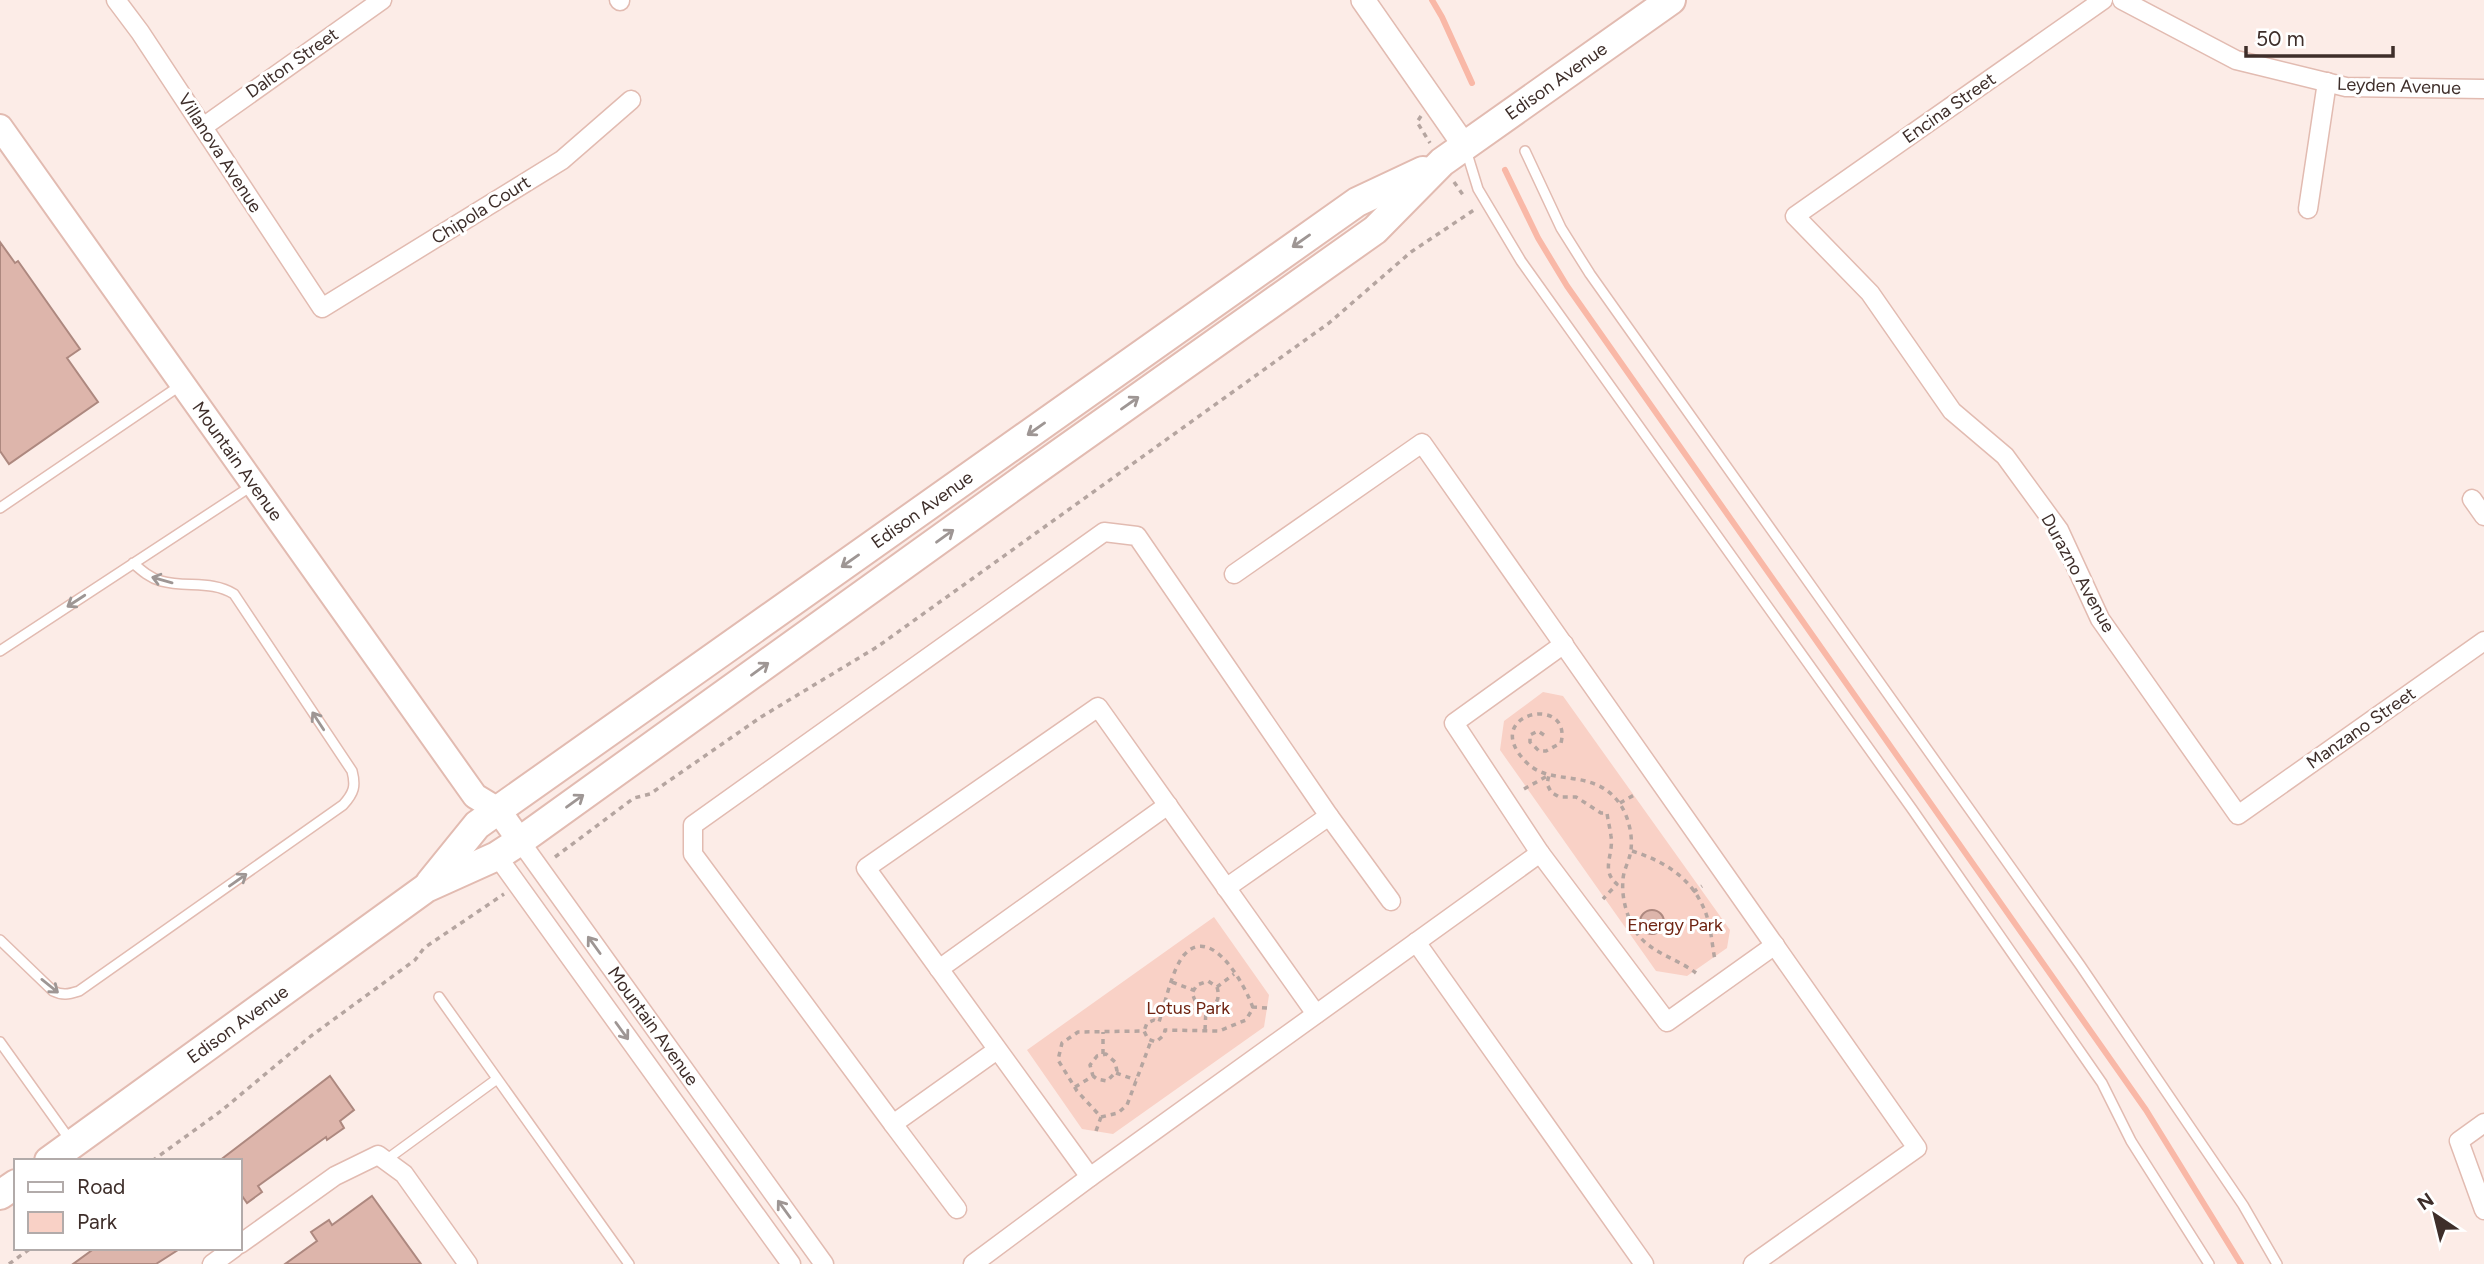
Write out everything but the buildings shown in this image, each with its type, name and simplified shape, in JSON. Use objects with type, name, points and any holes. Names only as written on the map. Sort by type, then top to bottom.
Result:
[{"type":"main road","name":"Edison Avenue","points":[[52,1159],[426,888],[508,848],[1375,230],[1442,162],[1671,0]]},
{"type":"main road","name":"Mountain Avenue","points":[[0,127],[255,484],[508,848]]},
{"type":"main road","name":"Edison Avenue","points":[[426,888],[483,810],[1357,202],[1442,162]]},
{"type":"street","name":"Villanova Avenue","points":[[116,0],[322,308]]},
{"type":"street","name":"Dalton Street","points":[[203,127],[382,0]]},
{"type":"street","points":[[1363,0],[1464,145]]},
{"type":"street","name":"Encina Street","points":[[1795,216],[2103,0]]},
{"type":"street","name":"Leyden Avenue","points":[[2122,0],[2236,60],[2346,87],[2484,89]]},
{"type":"street","points":[[2308,209],[2327,82]]},
{"type":"street","name":"Chipola Court","points":[[322,308],[562,160],[631,100]]},
{"type":"street","name":"Durazno Avenue","points":[[1795,216],[1870,293],[1952,411],[2004,456],[2059,530],[2100,619],[2238,815]]},
{"type":"street","points":[[1234,574],[1422,443],[1917,1148],[1753,1264]]},
{"type":"street","points":[[2472,499],[2484,516]]},
{"type":"street","points":[[957,1209],[692,854],[693,825],[1104,531],[1137,536],[1329,816],[1391,901]]},
{"type":"street","name":"Manzano Street","points":[[2238,815],[2484,641]]},
{"type":"street","points":[[1564,644],[1454,723],[1540,853],[1667,1022],[1775,945]]},
{"type":"street","points":[[1090,1177],[866,868],[1098,707],[1316,1014]]},
{"type":"street","points":[[939,969],[1168,806]]},
{"type":"street","points":[[1226,888],[1329,816]]},
{"type":"street","name":"Mountain Avenue","points":[[508,848],[791,1264]]},
{"type":"street","name":"Mountain Avenue","points":[[508,848],[824,1264]]},
{"type":"street","points":[[973,1264],[1540,853]]},
{"type":"street","points":[[1416,942],[1644,1264]]},
{"type":"street","points":[[893,1124],[997,1050]]},
{"type":"street","points":[[2484,1123],[2459,1141],[2484,1210]]},
{"type":"street","points":[[242,1243],[335,1176],[378,1155],[404,1174],[468,1264]]},
{"type":"street","points":[[212,1264],[231,1250]]},
{"type":"lane","points":[[1464,145],[1478,189],[1503,233],[1912,809],[2102,1083],[2131,1141],[2209,1264]]},
{"type":"lane","points":[[1525,151],[1561,228],[1590,274],[2080,965],[2228,1182],[2277,1264]]},
{"type":"lane","points":[[0,508],[183,384]]},
{"type":"lane","points":[[0,651],[255,484]]},
{"type":"lane","points":[[0,940],[53,990],[68,995],[79,991],[343,805],[353,794],[356,784],[352,771],[234,594],[223,587],[163,582],[152,578],[132,563]]},
{"type":"lane","points":[[439,997],[629,1264]]},
{"type":"lane","points":[[0,1042],[73,1144]]},
{"type":"lane","points":[[386,1160],[497,1079]]},
{"type":"path","points":[[558,854],[634,798],[650,794],[761,717],[877,647],[1329,323],[1411,252],[1486,202]]},
{"type":"path","points":[[1544,734],[1538,731],[1531,735],[1530,742],[1539,751],[1546,751],[1561,743],[1563,734],[1558,723],[1549,715],[1534,713],[1523,717],[1516,725],[1512,739],[1518,754],[1530,766],[1549,775],[1581,778],[1600,786],[1619,804],[1629,825],[1631,851],[1623,884],[1624,902],[1639,936],[1658,953],[1684,963],[1696,973]]},
{"type":"path","points":[[1524,789],[1549,775]]},
{"type":"path","points":[[1549,775],[1547,784],[1551,792],[1559,797],[1576,797],[1601,813],[1607,813],[1612,836],[1608,873],[1617,884]]},
{"type":"path","points":[[1619,804],[1636,794]]},
{"type":"path","points":[[1631,851],[1654,858],[1679,873],[1705,911],[1715,960]]},
{"type":"path","points":[[1603,899],[1617,884],[1623,884]]},
{"type":"path","points":[[1693,892],[1702,886]]},
{"type":"path","points":[[155,1159],[221,1111],[312,1035],[415,960],[424,948],[499,896]]},
{"type":"path","points":[[1159,1022],[1184,955],[1195,948],[1209,947],[1220,955],[1248,994],[1252,1007],[1246,1020],[1219,1031],[1165,1030]]},
{"type":"path","points":[[1217,987],[1234,974]]},
{"type":"path","points":[[1208,981],[1217,987],[1219,992],[1217,1002],[1206,1008],[1196,1003],[1192,993],[1197,985],[1208,981]]},
{"type":"path","points":[[1172,982],[1194,990]]},
{"type":"path","points":[[1252,1007],[1267,1007]]},
{"type":"path","points":[[1205,1031],[1206,1008]]},
{"type":"path","points":[[1144,1031],[1147,1023],[1153,1020],[1159,1022],[1165,1030]]},
{"type":"path","points":[[1151,1041],[1156,1042],[1164,1035],[1165,1030]]},
{"type":"path","points":[[1101,1117],[1075,1087],[1058,1060],[1062,1043],[1078,1032],[1144,1031]]},
{"type":"path","points":[[1144,1031],[1151,1041]]},
{"type":"path","points":[[1103,1032],[1103,1055]]},
{"type":"path","points":[[1101,1117],[1118,1113],[1126,1105],[1151,1041]]},
{"type":"path","points":[[1106,1054],[1115,1062],[1116,1073],[1107,1081],[1097,1079],[1093,1076],[1090,1065],[1097,1056],[1106,1054]]},
{"type":"path","points":[[1116,1073],[1136,1080]]},
{"type":"path","points":[[1075,1087],[1093,1076]]},
{"type":"path","points":[[1096,1131],[1101,1117]]},
{"type":"path","points":[[9,1264],[28,1250]]},
{"type":"green space","name":"Energy Park","points":[[1543,692],[1563,696],[1730,930],[1727,948],[1687,976],[1656,971],[1500,750],[1504,721]]},
{"type":"green space","name":"Lotus Park","points":[[1214,917],[1269,995],[1264,1027],[1113,1134],[1082,1129],[1027,1050]]},
{"type":"waterway","points":[[1432,0],[1472,83]]},
{"type":"waterway","points":[[1505,170],[1538,238],[1567,286],[2146,1110],[2241,1264]]}]
